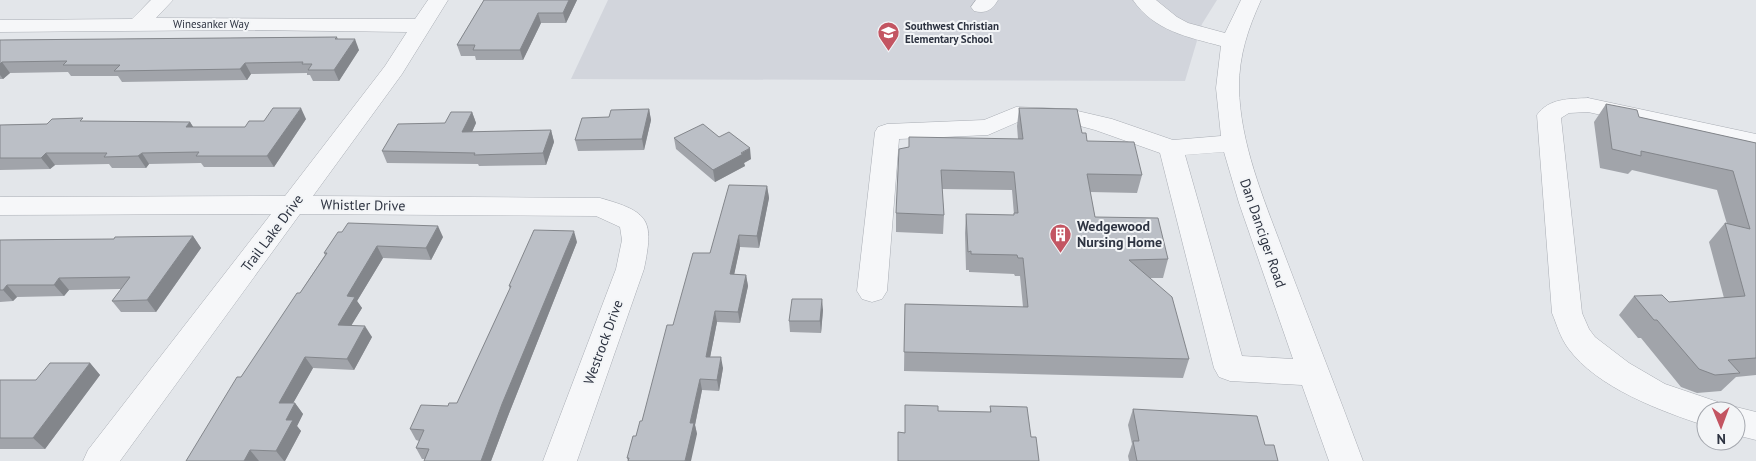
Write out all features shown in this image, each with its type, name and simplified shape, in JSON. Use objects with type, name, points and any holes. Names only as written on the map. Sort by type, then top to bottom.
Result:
[{"type":"street","points":[[137,25],[163,0]]},
{"type":"street","name":"Trail Lake Drive","points":[[100,461],[294,205],[394,69],[438,0]]},
{"type":"street","points":[[1143,0],[1169,22],[1180,28],[1233,42]]},
{"type":"street","name":"Dan Danciger Road","points":[[1251,0],[1233,42],[1228,63],[1227,94],[1234,142],[1245,184],[1292,317],[1316,373],[1346,461]]},
{"type":"street","name":"Winesanker Way","points":[[0,26],[423,26]]},
{"type":"street","points":[[1696,409],[1649,392],[1624,377],[1602,361],[1578,338],[1567,314],[1549,115],[1563,106],[1588,105],[1756,142]]},
{"type":"street","points":[[872,291],[888,132],[988,127],[1016,114],[1069,116],[1103,124],[1171,148],[1234,142]]},
{"type":"street","points":[[1171,148],[1230,368],[1316,373]]},
{"type":"street","name":"Whistler Drive","points":[[0,206],[294,205],[600,208],[633,222]]},
{"type":"street","name":"Westrock Drive","points":[[560,461],[630,269],[636,240],[633,222]]},
{"type":"shaded area","name":"Southwest Christian Elementary School","points":[[608,0],[1217,0],[1202,24],[1185,81],[571,79]]},
{"type":"building","points":[[484,0],[569,0],[563,13],[538,13],[520,50],[473,50],[475,45],[457,45]]},
{"type":"building","points":[[337,37],[335,39],[355,39],[334,70],[308,70],[312,64],[302,64],[303,62],[245,63],[240,69],[114,71],[120,65],[63,65],[67,61],[2,62],[0,64],[0,40]]},
{"type":"building","points":[[1606,104],[1637,110],[1639,117],[1756,143],[1756,358],[1728,360],[1740,373],[1715,375],[1699,369],[1634,296],[1662,295],[1669,302],[1745,296],[1725,223],[1750,229],[1733,171],[1641,151],[1641,156],[1612,149]]},
{"type":"building","points":[[273,108],[301,108],[267,156],[196,156],[199,152],[142,153],[138,156],[104,157],[107,153],[46,153],[41,158],[0,158],[0,125],[47,124],[52,119],[83,118],[80,121],[190,122],[186,127],[245,127],[249,121],[264,121]]},
{"type":"building","name":"Wedgewood Nursing Home","points":[[1019,108],[1077,109],[1082,133],[1086,133],[1087,141],[1134,142],[1142,175],[1087,174],[1095,217],[1158,218],[1168,259],[1129,260],[1172,297],[1189,359],[904,352],[905,304],[1028,307],[1023,258],[1018,258],[1017,255],[971,254],[971,251],[968,252],[966,214],[1014,215],[1014,213],[1018,213],[1014,172],[941,170],[944,215],[896,213],[899,149],[909,147],[909,137],[1023,139]]},
{"type":"building","points":[[649,109],[642,139],[575,140],[582,118],[609,117],[611,110]]},
{"type":"building","points":[[451,112],[472,112],[462,132],[551,130],[543,153],[474,155],[475,153],[382,151],[398,124],[445,123]]},
{"type":"building","points":[[703,124],[719,137],[729,132],[750,148],[741,153],[743,154],[713,170],[674,138]]},
{"type":"building","points":[[729,185],[767,186],[757,236],[739,235],[730,274],[746,275],[738,312],[715,311],[706,357],[721,357],[717,380],[700,379],[690,423],[694,423],[685,461],[628,461],[629,458],[627,458],[633,436],[636,436],[640,421],[642,421],[667,325],[673,325],[693,253],[710,253]]},
{"type":"building","points":[[348,223],[438,226],[426,248],[377,246],[347,296],[355,297],[338,325],[365,326],[347,359],[305,357],[279,403],[295,403],[286,420],[293,420],[276,451],[250,450],[244,461],[186,461],[237,377],[241,377],[297,293],[300,293],[327,253],[324,253],[338,232],[342,232]]},
{"type":"building","points":[[534,230],[574,231],[502,404],[481,461],[424,461],[429,449],[416,448],[424,430],[410,429],[421,405],[448,406],[449,403],[457,403],[511,286],[509,286]]},
{"type":"building","points":[[193,236],[147,300],[112,301],[130,277],[59,278],[54,285],[7,285],[3,290],[0,290],[0,240]]},
{"type":"building","points":[[792,299],[822,299],[820,321],[789,321]]},
{"type":"building","points":[[50,363],[90,363],[33,438],[0,438],[0,380],[36,380]]},
{"type":"building","points":[[905,405],[938,406],[938,411],[991,412],[990,406],[1027,407],[1031,437],[1036,437],[1039,461],[898,461],[898,432],[905,433]]},
{"type":"building","points":[[1133,409],[1257,416],[1265,445],[1274,445],[1278,461],[1137,461],[1133,441],[1139,441]]},
{"type":"place","name":"Southwest Christian Elementary School","points":[[889,51]]},
{"type":"place","name":"Wedgewood Nursing Home","points":[[1061,253]]}]
